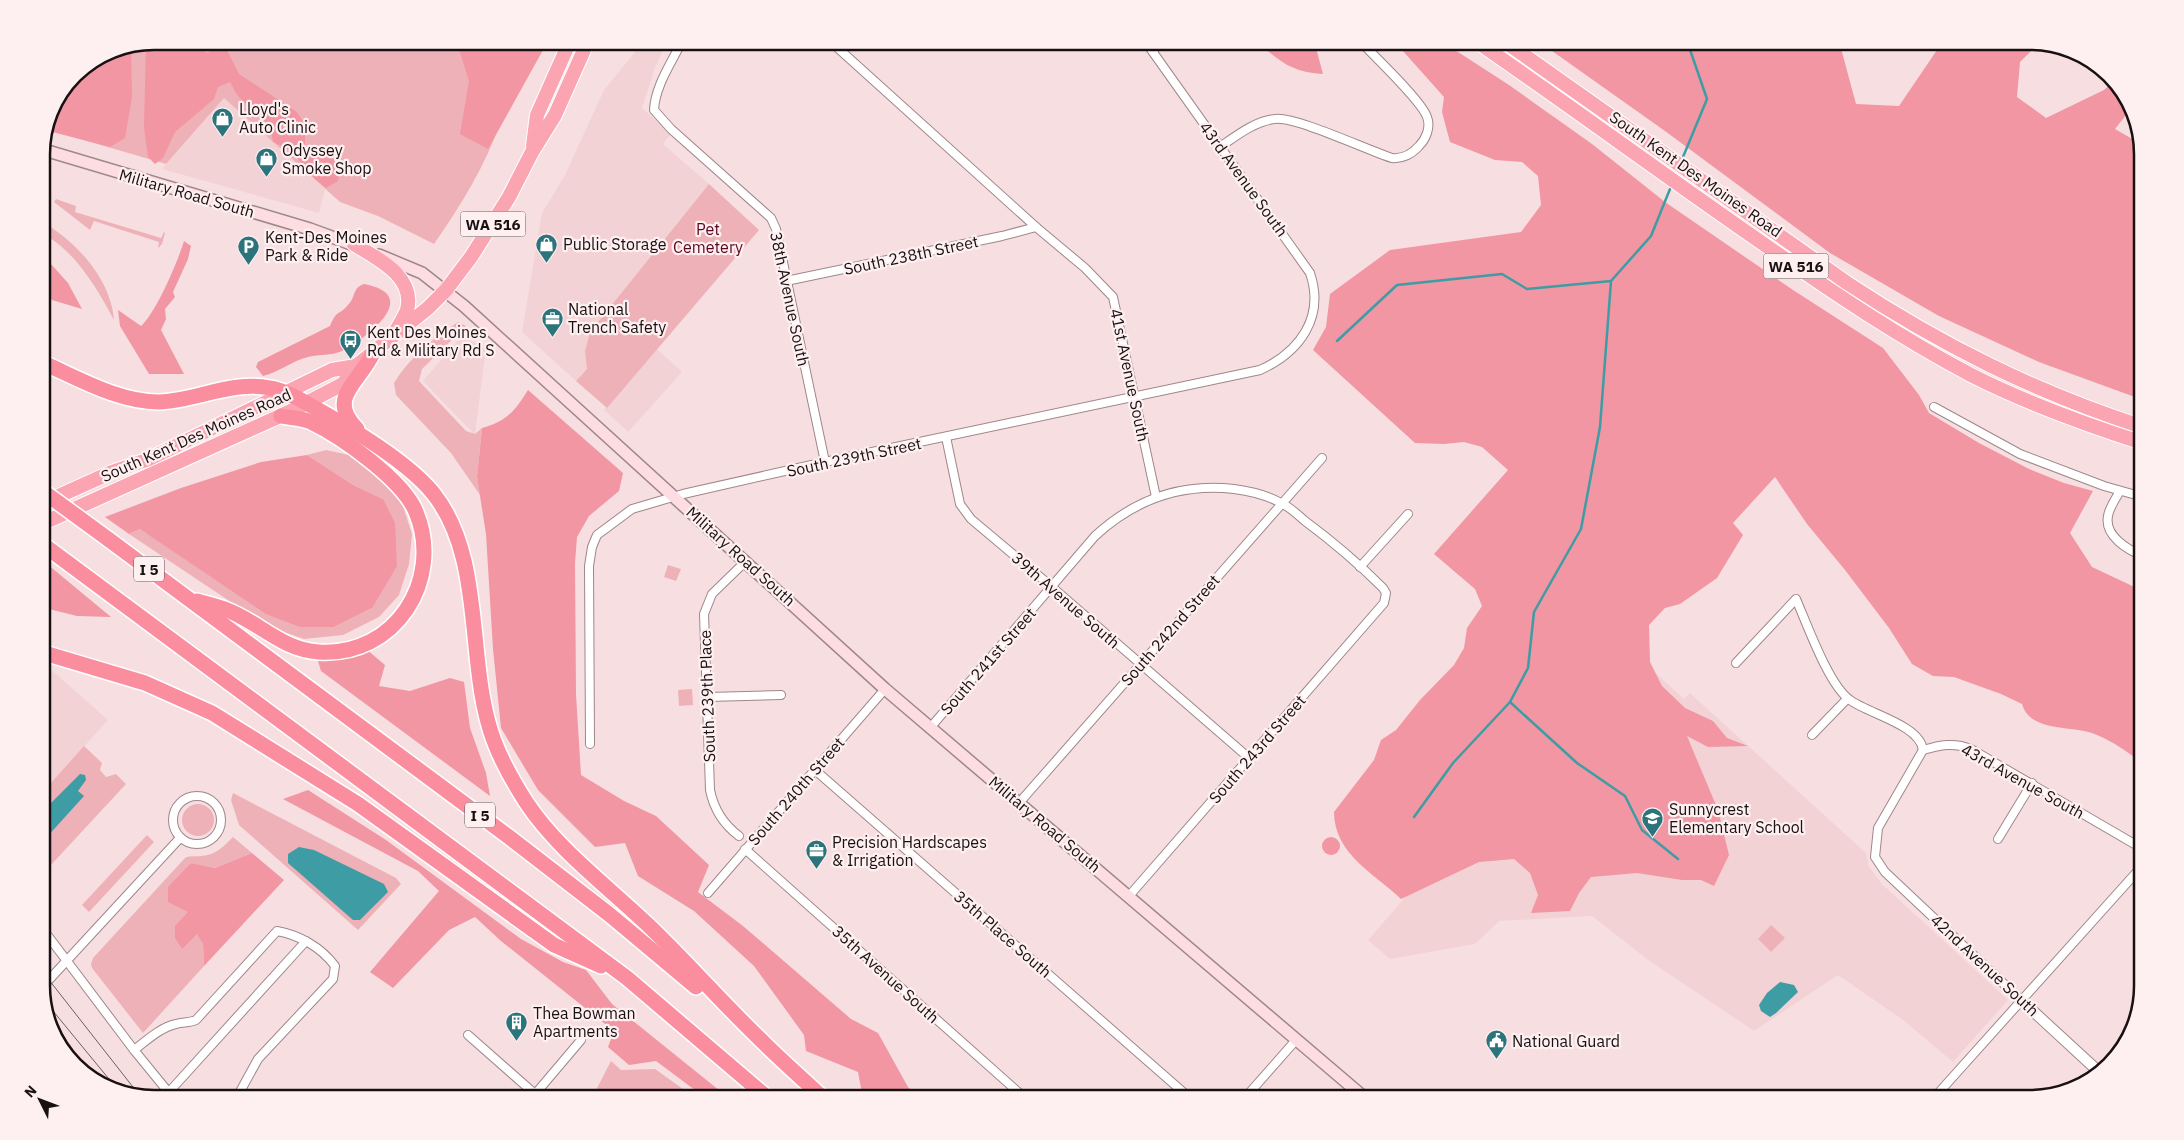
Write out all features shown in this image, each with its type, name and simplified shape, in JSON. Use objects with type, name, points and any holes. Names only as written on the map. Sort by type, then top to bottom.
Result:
[{"type":"highway","name":"South Kent Des Moines Road","points":[[532,152],[537,115],[566,50]]},
{"type":"highway","name":"South Kent Des Moines Road","points":[[50,520],[308,404],[343,384],[356,366],[412,323],[446,290],[510,197],[532,152],[555,115],[584,50]]},
{"type":"highway","name":"South Kent Des Moines Road","points":[[1489,50],[1749,234],[1861,311],[1915,345],[2015,396],[2060,415],[2134,440]]},
{"type":"highway","name":"South Kent Des Moines Road","points":[[1517,50],[1847,283],[1913,324],[1967,355],[2022,381],[2066,400],[2134,424]]},
{"type":"highway","points":[[354,244],[393,270],[406,287],[408,296],[406,312],[392,339]]},
{"type":"highway","points":[[373,353],[366,369],[345,395],[343,405],[346,417],[373,444]]},
{"type":"highway","points":[[50,365],[116,394],[135,400],[158,402],[179,400],[254,386],[269,387],[287,393],[308,404],[373,444],[422,481],[443,508],[452,526],[467,583],[487,721],[503,762],[527,804],[559,842],[648,925],[763,1042]]},
{"type":"highway","name":"South Kent Des Moines Road","points":[[50,500],[112,472],[149,459],[332,370],[356,366]]},
{"type":"highway","points":[[189,599],[227,610],[290,646],[318,652],[333,652],[349,649],[380,635],[402,615],[417,592],[425,562],[425,548],[422,528],[416,510],[407,495],[389,474],[329,432],[309,421],[281,416]]},
{"type":"highway","name":"I 5","points":[[50,496],[509,837],[610,915],[763,1042],[814,1090]]},
{"type":"highway","name":"I 5","points":[[50,549],[627,978],[758,1090]]},
{"type":"highway","points":[[50,654],[144,683],[212,713],[358,804],[554,945],[627,978]]},
{"type":"main road","name":"Military Road South","points":[[50,151],[310,229],[354,244],[422,273],[446,290],[675,496],[885,689],[1355,1090]]},
{"type":"street","name":"38th Avenue South","points":[[678,50],[656,96],[654,110],[658,116],[771,218],[776,229],[825,462]]},
{"type":"street","name":"41st Avenue South","points":[[840,50],[1036,227],[1085,268],[1112,297],[1156,497]]},
{"type":"street","points":[[1220,147],[1255,126],[1280,118],[1392,158],[1398,159],[1412,153],[1425,139],[1428,128],[1427,117],[1416,101],[1368,50]]},
{"type":"street","name":"43rd Avenue South","points":[[1152,51],[1310,273],[1313,281],[1315,307],[1309,326]]},
{"type":"street","name":"South 238th Street","points":[[786,281],[1002,236],[1036,227]]},
{"type":"street","name":"South 239th Street","points":[[590,744],[589,566],[592,547],[597,534],[632,509],[675,496],[825,462],[1134,395],[1260,370],[1275,363],[1289,353],[1309,326]]},
{"type":"street","points":[[1934,407],[2020,454],[2134,494]]},
{"type":"street","name":"39th Avenue South","points":[[946,437],[956,492],[964,512],[1249,758]]},
{"type":"street","name":"South 242nd Street","points":[[1019,803],[1322,458]]},
{"type":"street","points":[[1156,497],[1175,491],[1210,487],[1255,493],[1281,503],[1322,533],[1360,567],[1408,514]]},
{"type":"street","points":[[2120,490],[2107,517],[2112,535],[2117,541],[2134,551]]},
{"type":"street","name":"South 241st Street","points":[[930,728],[1104,528],[1128,510],[1156,497]]},
{"type":"street","name":"South 239th Place","points":[[739,836],[724,823],[713,802],[709,780],[708,697],[704,641],[706,608],[719,586],[746,561]]},
{"type":"street","name":"South 243rd Street","points":[[1129,896],[1384,603],[1387,596],[1385,590],[1360,567]]},
{"type":"street","points":[[1736,663],[1796,599],[1826,666],[1848,699],[1910,731],[1922,742],[1923,750]]},
{"type":"street","name":"South 240th Street","points":[[708,893],[885,689]]},
{"type":"street","points":[[708,697],[781,695]]},
{"type":"street","points":[[1812,735],[1848,699]]},
{"type":"street","name":"43rd Avenue South","points":[[1923,750],[1951,744],[1962,745],[2032,783],[2134,844]]},
{"type":"street","name":"42nd Avenue South","points":[[1923,750],[1878,828],[1875,857],[1885,872],[2094,1068]]},
{"type":"street","name":"35th Place South","points":[[814,770],[1180,1090]]},
{"type":"street","points":[[1998,839],[2032,783]]},
{"type":"street","points":[[192,796],[201,796],[215,804],[221,818],[221,826],[213,839],[199,845],[191,844],[180,838],[174,829],[172,820],[178,805],[192,796]]},
{"type":"street","points":[[50,979],[180,838]]},
{"type":"street","name":"35th Avenue South","points":[[746,849],[1016,1090]]},
{"type":"street","points":[[1941,1090],[2134,875]]},
{"type":"street","points":[[134,1050],[163,1029],[196,1020],[277,930],[292,934],[306,941],[330,958],[336,966],[333,979],[258,1059],[241,1090]]},
{"type":"street","points":[[50,939],[166,1090]]},
{"type":"street","points":[[170,1090],[306,941]]},
{"type":"street","points":[[468,1035],[527,1090]]},
{"type":"street","points":[[538,1090],[581,1040]]},
{"type":"street","points":[[1252,1090],[1296,1040]]},
{"type":"shaded area","points":[[146,50],[202,50],[208,53],[211,50],[227,50],[239,74],[297,112],[305,124],[305,146],[322,147],[341,167],[338,181],[326,188],[315,179],[290,150],[273,142],[265,121],[238,96],[230,82],[218,87],[214,99],[175,132],[163,158],[155,164],[148,157],[144,128]]},
{"type":"shaded area","points":[[459,50],[543,50],[488,149],[460,134],[469,81]]},
{"type":"shaded area","points":[[637,50],[663,50],[642,108],[671,134],[663,144],[709,184],[590,332],[585,351],[587,369],[576,381],[522,332],[542,213],[565,175],[604,90]]},
{"type":"shaded area","points":[[1267,50],[1317,50],[1323,74],[1294,68]]},
{"type":"shaded area","points":[[1402,50],[1455,50],[1509,85],[1592,144],[1665,202],[1793,290],[1883,348],[1919,395],[1929,413],[1979,443],[2029,469],[2064,483],[2093,491],[2070,533],[2092,567],[2134,587],[2134,757],[2097,735],[2054,727],[2034,720],[2022,704],[2001,694],[1954,677],[1933,676],[1912,664],[1889,628],[1807,524],[1775,477],[1733,523],[1743,535],[1717,578],[1680,604],[1665,608],[1649,625],[1650,662],[1662,686],[1685,708],[1713,721],[1727,738],[1748,746],[1708,747],[1687,736],[1718,810],[1729,855],[1714,886],[1701,880],[1682,880],[1637,873],[1591,877],[1579,893],[1570,911],[1531,913],[1538,895],[1530,873],[1514,859],[1479,862],[1401,899],[1368,872],[1348,851],[1341,840],[1336,827],[1334,812],[1374,760],[1381,740],[1396,730],[1420,700],[1454,665],[1464,648],[1467,628],[1482,606],[1475,589],[1434,554],[1508,470],[1482,447],[1464,442],[1444,444],[1415,443],[1313,350],[1326,327],[1330,294],[1390,250],[1521,232],[1541,205],[1538,176],[1522,162],[1495,160],[1450,142],[1442,112],[1444,97]]},
{"type":"shaded area","points":[[1551,50],[1841,50],[1856,104],[1899,106],[1937,50],[2032,50],[2020,62],[2017,97],[2046,118],[2104,90],[2109,86],[2126,115],[2115,129],[2133,139],[2134,147],[2134,397],[2039,362],[1939,316],[1830,253],[1665,131]]},
{"type":"shaded area","points":[[131,53],[132,97],[125,138],[110,147],[53,132],[61,108],[80,80],[102,64]]},
{"type":"shaded area","points":[[224,98],[325,189],[319,213],[162,169]]},
{"type":"shaded area","points":[[184,241],[191,246],[188,259],[173,292],[175,297],[165,309],[166,319],[161,330],[184,374],[149,374],[120,326],[118,310],[141,326],[160,299]]},
{"type":"shaded area","points":[[50,263],[68,283],[82,309],[52,300],[50,297]]},
{"type":"shaded area","points":[[364,284],[381,289],[389,297],[390,306],[376,327],[342,351],[302,359],[263,376],[256,367],[258,362],[330,326],[336,315],[350,302],[356,290]]},
{"type":"shaded area","points":[[461,337],[486,347],[475,435],[423,381]]},
{"type":"shaded area","points":[[657,349],[682,372],[628,432],[604,410]]},
{"type":"shaded area","points":[[528,390],[623,473],[619,491],[589,516],[577,537],[575,563],[576,694],[581,775],[624,801],[656,816],[709,865],[698,892],[743,926],[851,1019],[878,1033],[912,1090],[861,1090],[858,1072],[806,1051],[804,1035],[754,966],[694,911],[638,876],[625,843],[595,847],[538,790],[501,728],[493,649],[486,534],[477,477],[482,428],[504,419],[519,404]]},
{"type":"shaded area","points":[[307,455],[355,486],[383,499],[395,523],[397,566],[372,608],[334,627],[300,627],[266,614],[140,529],[129,534],[105,517],[181,488],[261,462]]},
{"type":"shaded area","points":[[50,566],[111,617],[77,616],[50,609]]},
{"type":"shaded area","name":"Sunnycrest Elementary School","points":[[1631,639],[1634,653],[1684,699],[1690,693],[1866,853],[1869,867],[1882,884],[2008,1000],[1953,1062],[1903,1020],[1838,975],[1754,1031],[1648,960],[1592,916],[1499,921],[1475,944],[1390,959],[1368,940]]},
{"type":"shaded area","points":[[366,649],[385,665],[379,686],[410,691],[450,678],[464,682],[470,728],[486,773],[490,796],[321,671],[318,661]]},
{"type":"shaded area","points":[[50,669],[108,720],[50,784]]},
{"type":"shaded area","points":[[308,790],[386,840],[521,939],[563,962],[586,970],[612,1004],[719,1090],[695,1090],[656,1061],[629,1065],[608,1047],[614,1031],[501,941],[475,917],[449,930],[393,988],[370,972],[439,891],[418,871],[283,799]]},
{"type":"shaded area","points":[[1327,837],[1335,837],[1340,842],[1338,853],[1327,855],[1322,850],[1322,842]]},
{"type":"shaded area","points":[[252,853],[284,880],[204,966],[203,944],[197,934],[182,949],[175,938],[175,926],[188,912],[168,902],[168,887],[191,863],[215,868]]},
{"type":"green space","points":[[147,50],[519,50],[504,110],[495,137],[463,199],[434,244],[378,216],[340,202],[224,98],[166,164],[53,131],[61,108],[80,80],[114,58]]},
{"type":"green space","name":"Pet Cemetery","points":[[709,184],[759,230],[607,408],[576,381],[587,369],[585,351],[590,332]]},
{"type":"green space","points":[[56,199],[76,206],[75,212],[161,238],[164,232],[162,244],[158,248],[159,242],[94,221],[90,230],[54,202]]},
{"type":"green space","points":[[50,227],[67,239],[90,263],[106,290],[114,320],[84,270],[50,238]]},
{"type":"green space","points":[[458,322],[466,326],[422,369],[419,381],[466,431],[475,434],[482,428],[477,477],[480,495],[451,453],[396,395],[394,383],[422,349]]},
{"type":"green space","points":[[326,450],[358,457],[383,474],[401,500],[412,534],[409,564],[399,595],[379,617],[343,635],[304,639],[267,626],[129,534],[140,529],[300,627],[334,627],[372,608],[383,499],[355,486],[307,455]]},
{"type":"green space","points":[[668,565],[681,569],[676,581],[664,577]]},
{"type":"green space","points":[[692,689],[693,705],[679,706],[678,690]]},
{"type":"green space","points":[[84,746],[102,763],[100,770],[106,777],[116,774],[126,784],[50,866],[50,784]]},
{"type":"green space","points":[[233,793],[396,878],[401,884],[358,930],[239,825],[231,800]]},
{"type":"green space","points":[[198,804],[209,809],[214,820],[209,831],[198,836],[187,831],[182,820],[187,809]]},
{"type":"green space","points":[[147,835],[154,842],[89,912],[82,905]]},
{"type":"green space","points":[[233,837],[252,853],[215,868],[190,863],[188,912],[203,944],[204,966],[143,1033],[92,968],[93,958],[185,858],[211,854],[219,850]]},
{"type":"green space","points":[[1771,925],[1785,938],[1771,952],[1758,939]]},
{"type":"green space","points":[[611,1061],[621,1070],[655,1069],[684,1090],[596,1090]]},
{"type":"water","points":[[80,774],[85,775],[86,780],[78,791],[84,796],[50,834],[50,804]]},
{"type":"water","points":[[299,847],[314,850],[384,884],[388,892],[360,920],[353,920],[288,863],[288,854]]},
{"type":"water","points":[[1780,982],[1794,985],[1798,992],[1770,1017],[1761,1011],[1759,1005],[1767,993]]},
{"type":"waterway","points":[[1683,157],[1707,99],[1690,50]]},
{"type":"waterway","points":[[1414,817],[1453,763],[1510,702],[1528,668],[1534,612],[1581,529],[1600,427],[1611,281],[1651,236],[1670,189]]},
{"type":"waterway","points":[[1337,341],[1397,285],[1502,274],[1527,289],[1611,281]]},
{"type":"waterway","points":[[1510,702],[1577,763],[1625,796],[1642,830],[1678,859]]},
{"type":"tram line","points":[[50,981],[134,1088]]},
{"type":"tram line","points":[[54,1012],[109,1080]]},
{"type":"place","name":"Lloyd's Auto Clinic","points":[[223,137]]},
{"type":"place","name":"Odyssey Smoke Shop","points":[[266,178]]},
{"type":"place","name":"Public Storage","points":[[547,263]]},
{"type":"place","name":"Kent-Des Moines Park & Ride","points":[[249,265]]},
{"type":"place","name":"National Trench Safety","points":[[552,337]]},
{"type":"place","name":"Kent Des Moines Rd & Military Rd S","points":[[351,360]]},
{"type":"place","name":"Sunnycrest Elementary School","points":[[1653,837]]},
{"type":"place","name":"Precision Hardscapes & Irrigation","points":[[816,870]]},
{"type":"place","name":"Thea Bowman Apartments","points":[[517,1041]]},
{"type":"place","name":"National Guard","points":[[1496,1060]]}]
